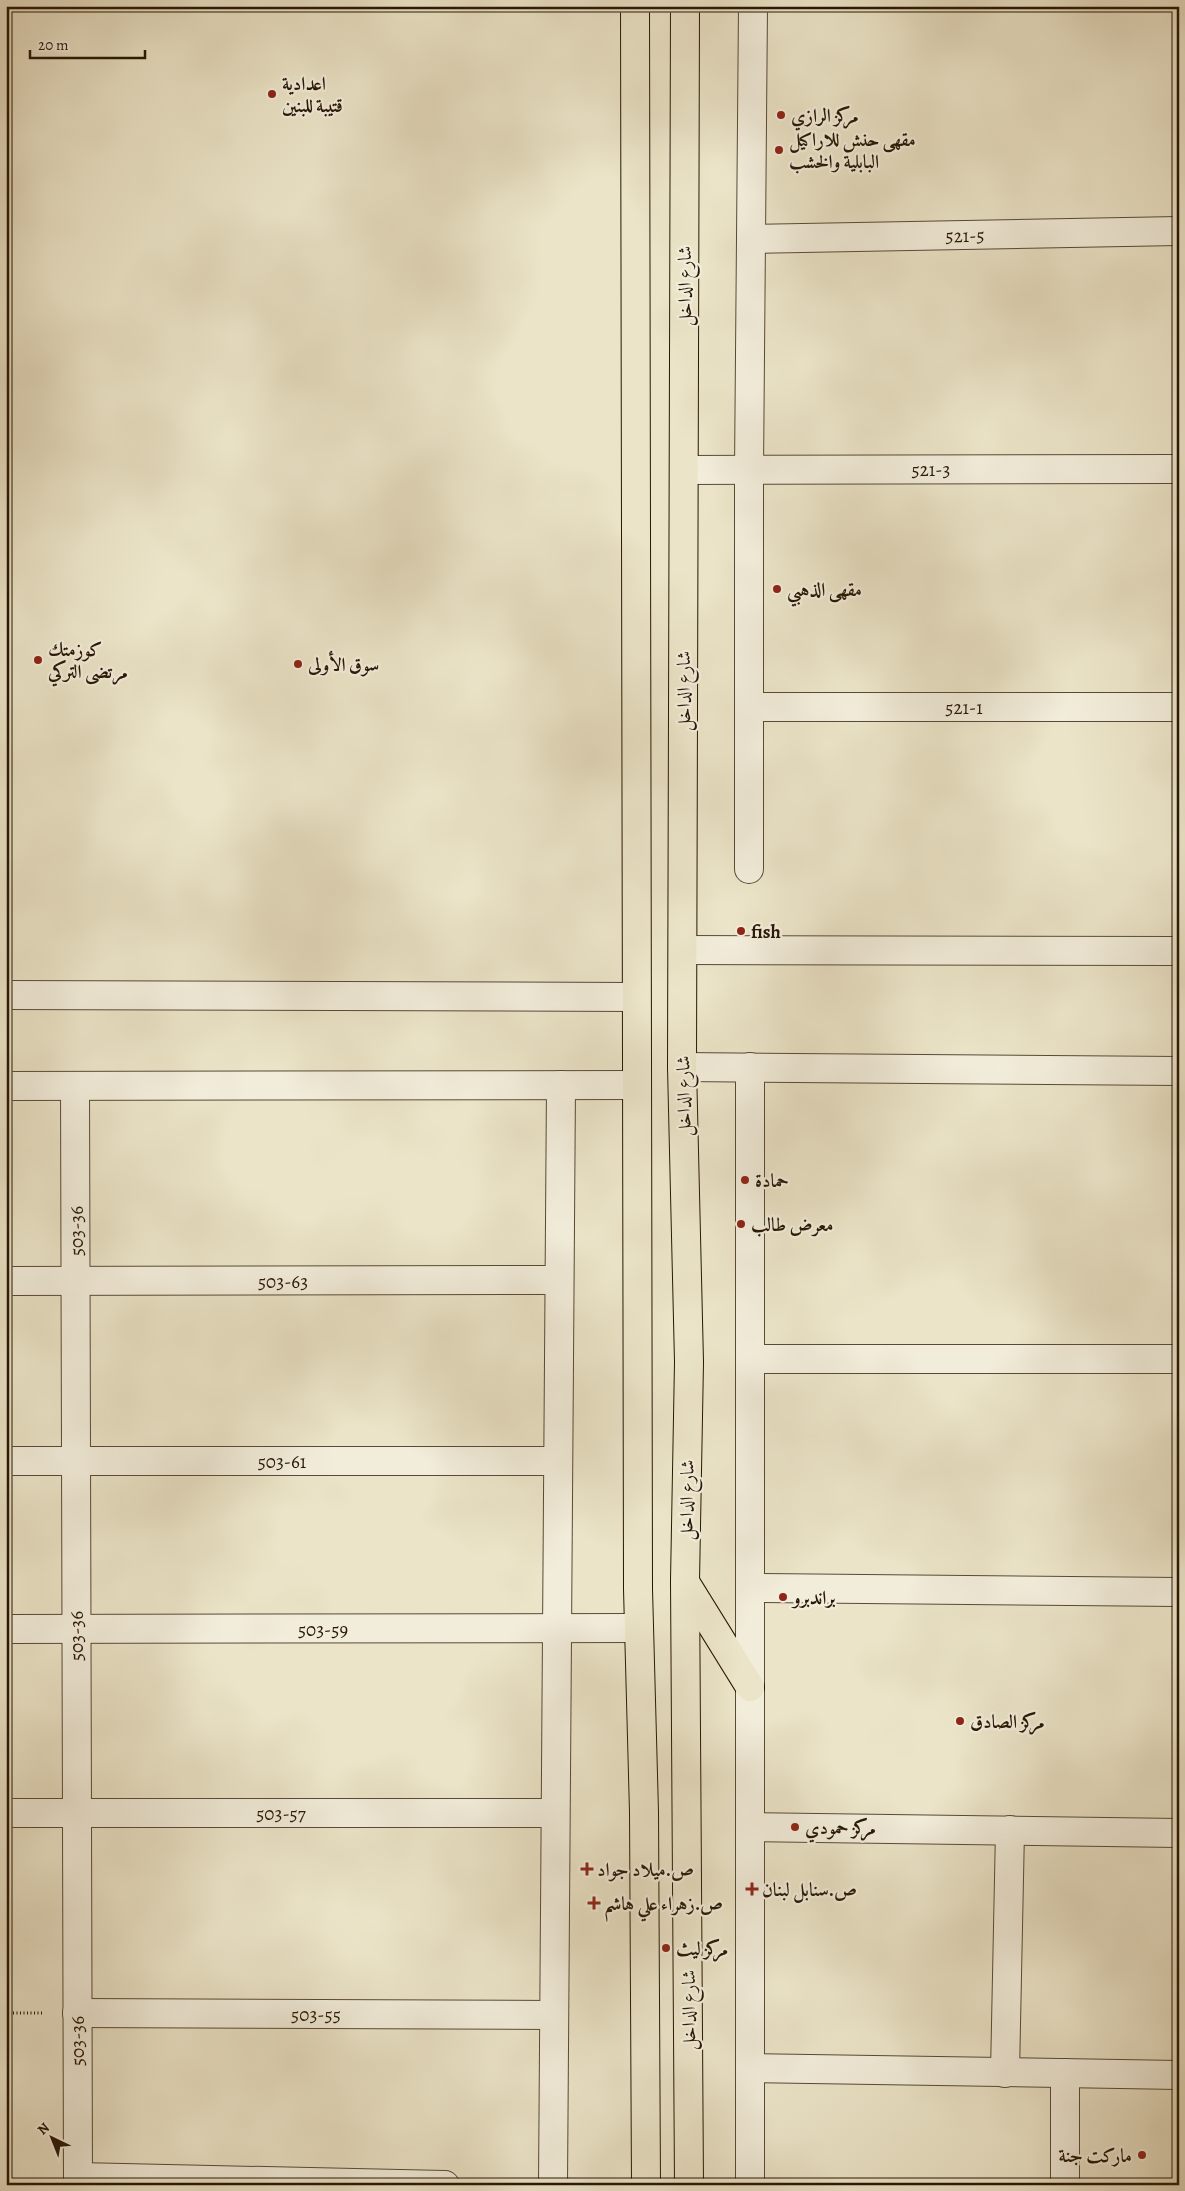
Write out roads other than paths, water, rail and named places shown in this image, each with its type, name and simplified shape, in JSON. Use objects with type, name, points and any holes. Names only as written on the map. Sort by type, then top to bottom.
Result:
[{"type":"main road","points":[[634,6],[639,1628],[644,1812],[646,2185]]},
{"type":"main road","name":"شارع الداخل","points":[[685,6],[682,1067],[689,1362],[685,1581],[689,2185]]},
{"type":"main road","points":[[685,1581],[750,1687]]},
{"type":"street","points":[[749,869],[749,470],[753,6]]},
{"type":"street","name":"521-5","points":[[752,239],[1179,231]]},
{"type":"street","name":"521-3","points":[[684,470],[1179,468]]},
{"type":"street","name":"521-1","points":[[749,707],[1179,707]]},
{"type":"street","points":[[683,950],[1179,951]]},
{"type":"street","points":[[6,995],[636,996]]},
{"type":"street","points":[[682,1067],[1179,1071]]},
{"type":"street","points":[[750,1067],[750,2185]]},
{"type":"street","points":[[552,2185],[561,1085]]},
{"type":"street","points":[[6,1086],[637,1085]]},
{"type":"street","name":"503-36","points":[[75,1087],[78,2181]]},
{"type":"street","name":"503-63","points":[[6,1281],[559,1280]]},
{"type":"street","points":[[750,1359],[1179,1358]]},
{"type":"street","name":"503-61","points":[[6,1461],[558,1461]]},
{"type":"street","points":[[750,1588],[1179,1592]]},
{"type":"street","name":"503-59","points":[[6,1629],[639,1628]]},
{"type":"street","name":"503-57","points":[[6,1813],[555,1813]]},
{"type":"street","points":[[750,1828],[1179,1833]]},
{"type":"street","points":[[1005,2073],[1010,1830]]},
{"type":"street","name":"503-55","points":[[77,2013],[554,2015]]},
{"type":"street","points":[[750,2068],[1179,2075]]},
{"type":"street","points":[[1065,2073],[1065,2185]]},
{"type":"street","points":[[78,2181],[445,2185]]},
{"type":"place","name":"اعدادية قتيبة للبنين","points":[[272,94]]},
{"type":"place","name":"مركز الرازي","points":[[781,115]]},
{"type":"place","name":"مقهى حنش للاراكيل البابلية والخشب","points":[[779,150]]},
{"type":"place","name":"مقهى الذهبي","points":[[777,589]]},
{"type":"place","name":"كوزمتك مرتضى التركي","points":[[38,660]]},
{"type":"place","name":"سوق الأولى","points":[[298,664]]},
{"type":"place","name":"fish","points":[[741,931]]},
{"type":"place","name":"حمادة","points":[[745,1180]]},
{"type":"place","name":"معرض طالب","points":[[741,1224]]},
{"type":"place","name":"براندبرو","points":[[783,1597]]},
{"type":"place","name":"مركز الصادق","points":[[960,1721]]},
{"type":"place","name":"مركز حمودي","points":[[795,1827]]},
{"type":"place","name":"ص.ميلاد جواد","points":[[587,1869]]},
{"type":"place","name":"ص.سنابل لبنان","points":[[752,1889]]},
{"type":"place","name":"ص.زهراء علي هاشم","points":[[594,1903]]},
{"type":"place","name":"مركز ليث","points":[[666,1948]]},
{"type":"place","name":"ماركت جنة","points":[[1142,2155]]}]
